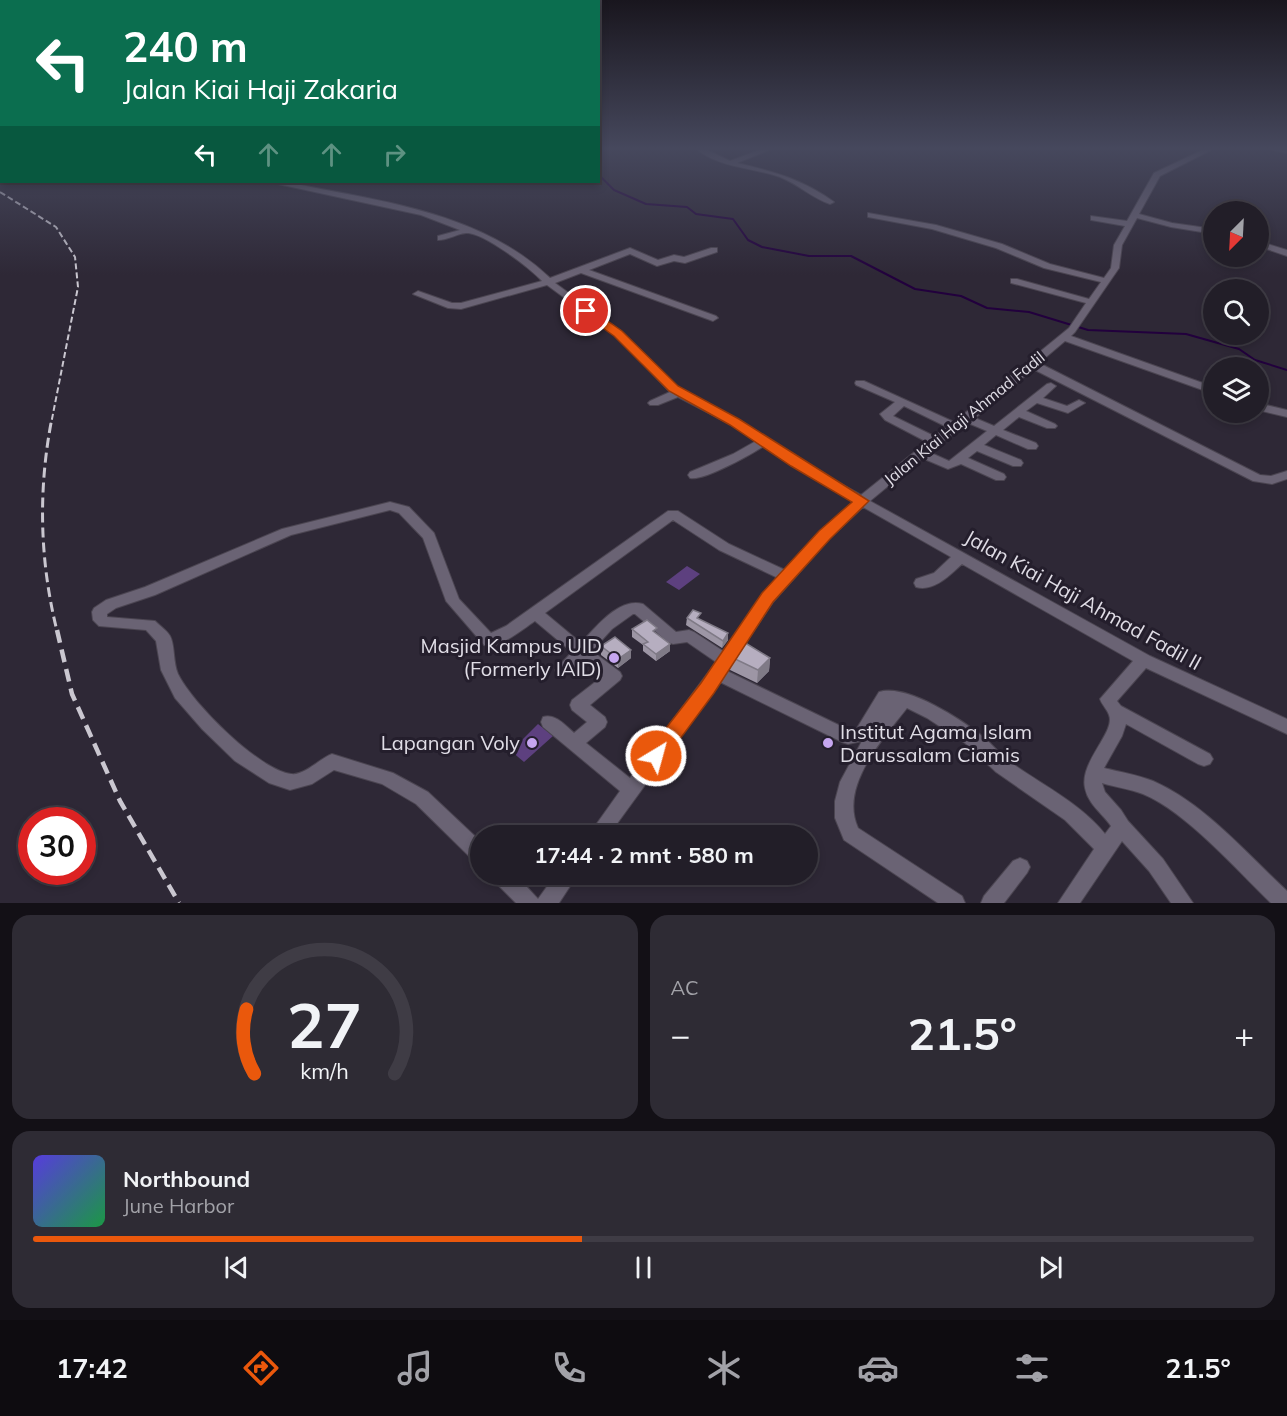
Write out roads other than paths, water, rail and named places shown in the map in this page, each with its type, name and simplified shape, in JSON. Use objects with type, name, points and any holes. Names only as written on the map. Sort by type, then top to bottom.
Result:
[{"type":"street","name":"Jalan Kiai Haji Ahmad Fadil II","points":[[316,190],[423,213],[468,230],[511,252],[618,333],[679,392],[734,422],[862,501],[1144,660],[1287,727]]},
{"type":"street","points":[[810,190],[830,202]]},
{"type":"street","name":"Jalan Kiai Haji Ahmad Fadil","points":[[605,825],[722,667],[768,598],[825,535],[862,501],[1032,364],[1071,329],[1115,268],[1118,245],[1148,190]]},
{"type":"street","points":[[871,215],[933,227],[999,246],[1047,266],[1107,281]]},
{"type":"street","points":[[1134,215],[1171,225],[1203,229]]},
{"type":"street","points":[[1094,218],[1130,224]]},
{"type":"street","points":[[441,238],[468,230]]},
{"type":"street","points":[[1269,247],[1287,253]]},
{"type":"street","points":[[418,294],[451,306],[461,306],[548,282],[630,251],[657,263],[674,258],[685,260],[714,250]]},
{"type":"street","points":[[582,270],[713,318]]},
{"type":"street","points":[[1014,281],[1091,302]]},
{"type":"street","points":[[1071,329],[1203,386]]},
{"type":"street","points":[[1032,364],[1257,478],[1272,480],[1287,475]]},
{"type":"street","points":[[860,383],[960,422],[994,431],[1032,446]]},
{"type":"street","points":[[920,453],[948,465],[960,459],[1051,386]]},
{"type":"street","points":[[654,403],[679,392]]},
{"type":"street","points":[[1036,399],[1068,410],[1079,403]]},
{"type":"street","points":[[903,401],[889,410],[887,416],[935,441]]},
{"type":"street","points":[[1269,409],[1287,414]]},
{"type":"street","points":[[1018,412],[1051,426]]},
{"type":"street","points":[[694,475],[737,458],[764,442]]},
{"type":"street","points":[[976,446],[1017,463]]},
{"type":"street","points":[[960,459],[1000,477]]},
{"type":"street","points":[[470,844],[422,798],[387,778],[332,762],[304,779],[291,782],[264,771],[222,741],[173,680],[164,653],[164,639],[150,625],[104,622],[100,620],[99,612],[111,604],[150,591],[287,532],[390,506],[404,510],[429,536],[453,601],[489,641],[511,630],[673,514],[724,547],[787,577]]},
{"type":"street","points":[[921,583],[939,577],[960,557]]},
{"type":"street","points":[[563,670],[609,623],[630,610],[638,608],[675,639],[689,636],[722,667],[848,737],[862,734],[885,697],[904,699],[972,739],[1007,770],[1058,802],[1091,829],[1106,849]]},
{"type":"street","points":[[534,612],[614,676],[578,705],[598,722],[574,743]]},
{"type":"street","points":[[1144,660],[1108,699],[1108,704],[1204,759]]},
{"type":"street","points":[[904,699],[863,752],[846,794],[843,815],[845,826],[851,834],[955,903]]},
{"type":"street","points":[[1117,711],[1118,727],[1098,774],[1095,792],[1100,801],[1116,815],[1122,827],[1156,865],[1183,903]]},
{"type":"street","points":[[549,722],[631,790]]},
{"type":"street","points":[[1098,774],[1147,787],[1183,808],[1205,825],[1285,903]]},
{"type":"street","points":[[1068,903],[1122,827]]},
{"type":"street","points":[[992,903],[1020,867]]},
{"type":"street","points":[[512,885],[530,903]]},
{"type":"street","points":[[547,903],[560,885]]},
{"type":"waterway","points":[[614,190],[646,204],[687,207],[696,214],[733,219],[748,240],[762,247],[809,256],[851,256],[915,289],[961,296],[987,308],[1029,312],[1088,330],[1186,334],[1239,349],[1255,360],[1287,370]]},
{"type":"railway","points":[[0,192],[56,227],[75,257],[78,287],[51,424]]},
{"type":"railway","points":[[51,423],[44,475],[43,527],[47,579],[57,631]]},
{"type":"railway","points":[[57,630],[72,694],[120,801],[179,903]]},
{"type":"place","name":"Masjid Kampus UID (Formerly IAID)","points":[[614,658]]},
{"type":"place","name":"Lapangan Voly","points":[[532,743]]},
{"type":"place","name":"Institut Agama Islam Darussalam Ciamis","points":[[828,743]]}]
